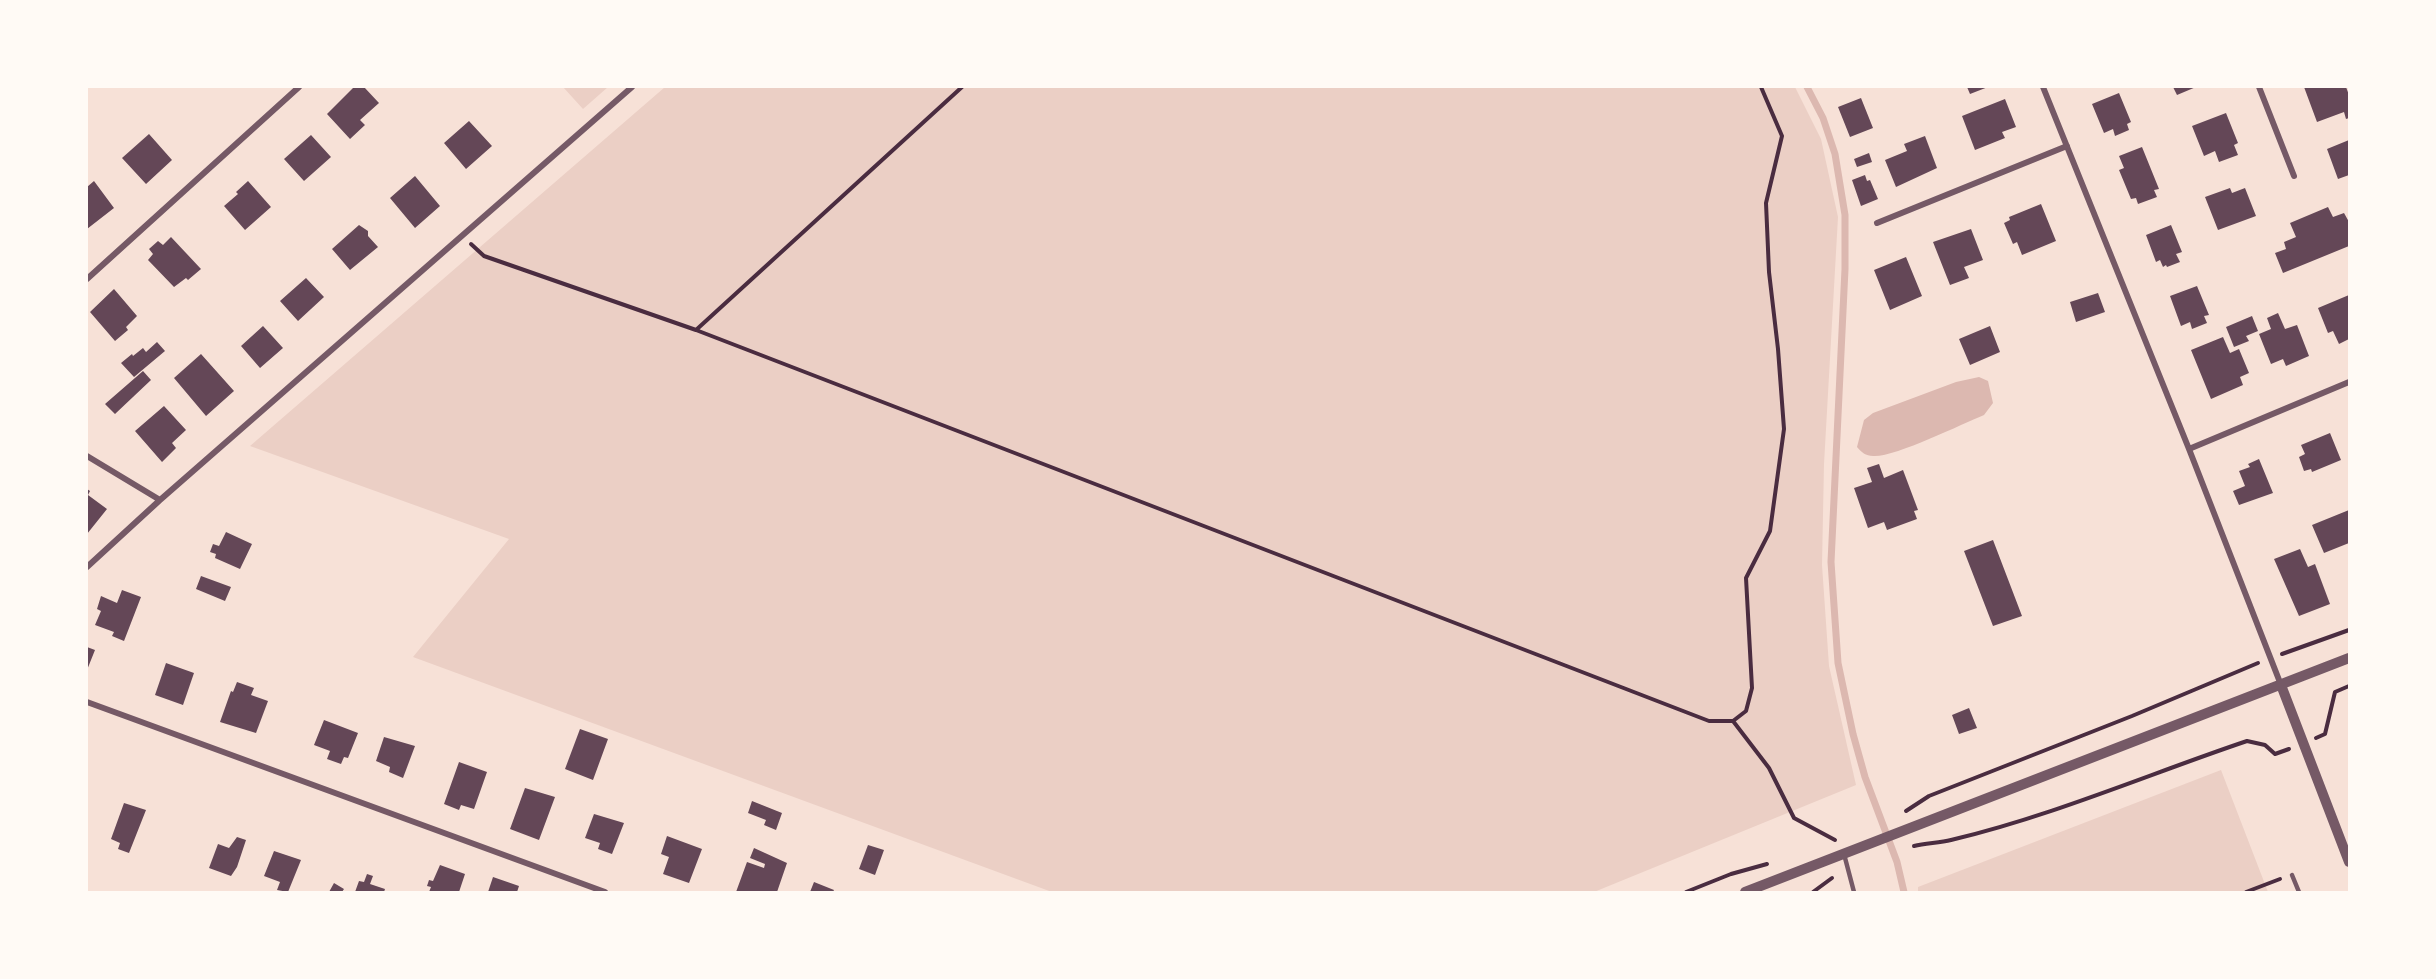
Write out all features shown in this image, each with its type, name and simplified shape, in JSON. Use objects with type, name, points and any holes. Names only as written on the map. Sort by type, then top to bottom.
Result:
[{"type":"street","points":[[87,279],[299,87]]},
{"type":"street","points":[[87,567],[160,500],[632,87]]},
{"type":"street","points":[[2043,87],[2189,449],[2349,862]]},
{"type":"street","points":[[2259,87],[2294,176]]},
{"type":"street","points":[[1877,223],[2067,146]]},
{"type":"street","points":[[2189,449],[2349,382]]},
{"type":"street","points":[[87,456],[160,500]]},
{"type":"street","points":[[1745,892],[2349,658]]},
{"type":"street","points":[[87,702],[605,892]]},
{"type":"lane","points":[[1844,853],[1854,892]]},
{"type":"lane","points":[[2292,875],[2299,892]]},
{"type":"path","points":[[696,330],[962,87]]},
{"type":"path","points":[[461,236],[484,256],[696,330],[1709,721],[1733,721],[1746,711],[1752,688],[1746,578],[1770,531],[1784,429],[1779,349],[1769,272],[1766,203],[1782,136],[1761,87]]},
{"type":"path","points":[[1899,814],[1929,796],[2132,716],[2271,657],[2349,630]]},
{"type":"path","points":[[1910,847],[1949,840],[2021,819],[2097,795],[2247,741],[2265,745],[2275,754],[2325,734],[2335,692],[2349,686]]},
{"type":"path","points":[[1733,721],[1769,768],[1794,818],[1834,840],[1844,853]]},
{"type":"path","points":[[2246,892],[2292,875]]},
{"type":"shaded area","points":[[563,87],[608,87],[583,109]]},
{"type":"shaded area","points":[[665,87],[1795,87],[1821,139],[1838,217],[1824,464],[1822,565],[1829,666],[1856,785],[1594,892],[1052,892],[413,657],[509,539],[250,446]]},
{"type":"shaded area","points":[[1979,377],[1988,381],[1993,403],[1984,415],[1896,452],[1873,456],[1862,452],[1857,447],[1864,420],[1873,413],[1956,382]]},
{"type":"shaded area","points":[[2221,770],[2268,892],[1918,892],[1918,887]]},
{"type":"building","points":[[354,87],[364,87],[379,103],[360,120],[365,125],[350,139],[327,114]]},
{"type":"building","points":[[1967,87],[1988,87],[1970,94]]},
{"type":"building","points":[[2173,87],[2196,87],[2177,95]]},
{"type":"building","points":[[2304,87],[2346,87],[2349,95],[2349,118],[2346,119],[2344,112],[2317,122]]},
{"type":"building","points":[[2119,93],[2131,122],[2127,124],[2129,130],[2115,136],[2113,129],[2104,133],[2092,104]]},
{"type":"building","points":[[1861,98],[1873,128],[1850,137],[1838,107]]},
{"type":"building","points":[[2005,99],[2016,127],[2002,132],[2005,138],[1975,150],[1962,116]]},
{"type":"building","points":[[2226,113],[2238,143],[2234,145],[2238,155],[2219,162],[2215,151],[2204,156],[2192,126]]},
{"type":"building","points":[[469,121],[492,146],[466,169],[444,143]]},
{"type":"building","points":[[149,134],[172,160],[146,184],[122,158]]},
{"type":"building","points":[[311,135],[331,157],[304,181],[284,159]]},
{"type":"building","points":[[1925,136],[1937,168],[1896,187],[1885,160],[1907,151],[1904,144]]},
{"type":"building","points":[[2349,140],[2349,175],[2338,179],[2327,149]]},
{"type":"building","points":[[2142,147],[2159,189],[2154,190],[2157,197],[2138,204],[2136,198],[2131,199],[2119,170],[2124,168],[2119,156]]},
{"type":"building","points":[[1869,153],[1872,162],[1857,167],[1854,159]]},
{"type":"building","points":[[1865,175],[1867,181],[1870,180],[1878,199],[1861,206],[1852,180]]},
{"type":"building","points":[[415,176],[440,206],[415,228],[390,198]]},
{"type":"building","points":[[94,181],[114,208],[87,229],[87,187]]},
{"type":"building","points":[[248,181],[271,207],[245,230],[224,206]]},
{"type":"building","points":[[2230,188],[2232,193],[2245,188],[2256,216],[2218,230],[2205,197]]},
{"type":"building","points":[[2041,204],[2056,241],[2022,255],[2017,242],[2013,244],[2004,223],[2010,220],[2009,217]]},
{"type":"building","points":[[2328,207],[2333,217],[2344,213],[2349,222],[2349,246],[2283,273],[2275,253],[2286,249],[2284,242],[2296,237],[2290,223]]},
{"type":"building","points":[[359,225],[368,231],[368,236],[378,247],[350,270],[332,249]]},
{"type":"building","points":[[2171,225],[2182,252],[2176,254],[2180,262],[2163,267],[2160,260],[2156,262],[2146,235]]},
{"type":"building","points":[[1971,229],[1983,260],[1964,267],[1969,278],[1950,285],[1933,242]]},
{"type":"building","points":[[171,237],[201,269],[188,280],[186,278],[174,287],[148,260],[153,254],[149,249],[158,241],[163,245]]},
{"type":"building","points":[[1906,257],[1922,296],[1890,310],[1874,270]]},
{"type":"building","points":[[306,278],[324,297],[298,321],[280,301]]},
{"type":"building","points":[[2197,286],[2209,315],[2204,316],[2207,323],[2192,329],[2190,322],[2181,326],[2170,296]]},
{"type":"building","points":[[114,289],[137,316],[126,327],[128,330],[115,341],[90,312]]},
{"type":"building","points":[[2098,293],[2105,312],[2076,322],[2070,302]]},
{"type":"building","points":[[2349,295],[2349,339],[2339,344],[2333,331],[2328,333],[2318,308]]},
{"type":"building","points":[[2278,313],[2285,329],[2297,325],[2309,356],[2286,366],[2283,359],[2271,364],[2259,334],[2271,329],[2267,318]]},
{"type":"building","points":[[2252,316],[2258,331],[2246,336],[2249,341],[2234,347],[2226,327]]},
{"type":"building","points":[[263,326],[283,348],[260,368],[241,346]]},
{"type":"building","points":[[1990,326],[2000,352],[1970,365],[1959,339]]},
{"type":"building","points":[[2223,337],[2230,353],[2239,349],[2249,373],[2240,377],[2243,385],[2211,399],[2191,350]]},
{"type":"building","points":[[157,342],[165,351],[134,377],[121,363],[143,348],[146,352]]},
{"type":"building","points":[[201,354],[234,391],[206,416],[174,378]]},
{"type":"building","points":[[143,371],[151,380],[115,414],[105,404]]},
{"type":"building","points":[[164,406],[186,430],[172,443],[176,448],[162,462],[135,431]]},
{"type":"building","points":[[2330,433],[2341,460],[2312,472],[2311,469],[2304,471],[2299,457],[2305,454],[2301,445]]},
{"type":"building","points":[[2259,459],[2273,493],[2239,505],[2233,491],[2245,486],[2239,471],[2250,467],[2248,464]]},
{"type":"building","points":[[1879,464],[1884,478],[1903,470],[1918,510],[1914,511],[1917,519],[1887,530],[1884,522],[1868,528],[1854,488],[1872,482],[1867,468]]},
{"type":"building","points":[[87,489],[90,491],[88,495],[107,509],[87,534]]},
{"type":"building","points":[[2349,510],[2349,543],[2324,553],[2312,525]]},
{"type":"building","points":[[226,532],[252,544],[240,569],[215,558],[216,554],[210,552],[213,544],[219,546]]},
{"type":"building","points":[[1993,540],[2022,616],[1993,626],[1964,551]]},
{"type":"building","points":[[2300,549],[2308,567],[2315,564],[2330,604],[2299,616],[2274,559]]},
{"type":"building","points":[[201,576],[231,587],[225,601],[196,589]]},
{"type":"building","points":[[122,590],[141,597],[124,641],[112,636],[114,632],[95,625],[101,611],[97,609],[101,596],[117,603]]},
{"type":"building","points":[[87,647],[95,650],[87,670]]},
{"type":"building","points":[[166,663],[194,673],[183,705],[155,695]]},
{"type":"building","points":[[237,682],[254,688],[251,695],[268,701],[256,733],[220,722],[231,691],[233,692]]},
{"type":"building","points":[[1969,708],[1977,728],[1959,734],[1952,715]]},
{"type":"building","points":[[324,720],[358,733],[348,758],[344,757],[341,764],[327,759],[330,751],[314,745]]},
{"type":"building","points":[[580,729],[608,739],[593,780],[565,769]]},
{"type":"building","points":[[384,737],[415,746],[403,778],[389,772],[390,767],[376,761]]},
{"type":"building","points":[[459,762],[487,772],[474,809],[461,805],[459,810],[444,804]]},
{"type":"building","points":[[525,788],[555,797],[539,840],[510,829]]},
{"type":"building","points":[[752,801],[782,813],[776,830],[764,825],[766,820],[748,813]]},
{"type":"building","points":[[124,803],[146,810],[129,853],[118,849],[120,843],[111,839]]},
{"type":"building","points":[[594,814],[624,823],[612,854],[598,849],[600,843],[585,838]]},
{"type":"building","points":[[667,836],[702,849],[689,883],[663,874],[669,857],[661,854]]},
{"type":"building","points":[[237,837],[246,840],[237,867],[231,876],[209,868],[218,844],[229,848]]},
{"type":"building","points":[[868,845],[884,850],[875,875],[859,869]]},
{"type":"building","points":[[754,848],[787,863],[777,892],[736,892],[747,862],[764,868],[765,864],[750,858]]},
{"type":"building","points":[[274,851],[301,860],[288,892],[277,890],[280,882],[264,876]]},
{"type":"building","points":[[440,865],[465,874],[459,892],[429,892],[431,887],[427,886],[429,880],[433,881]]},
{"type":"building","points":[[367,874],[373,876],[370,884],[385,889],[384,892],[355,892],[359,881],[364,882]]},
{"type":"building","points":[[493,877],[519,886],[517,892],[488,892]]},
{"type":"building","points":[[814,882],[834,890],[833,892],[810,892]]},
{"type":"building","points":[[334,883],[344,889],[342,892],[329,892]]},
{"type":"waterway","points":[[1807,87],[1823,118],[1835,154],[1845,215],[1845,269],[1831,562],[1838,663],[1865,777],[1897,862],[1904,892]]}]
